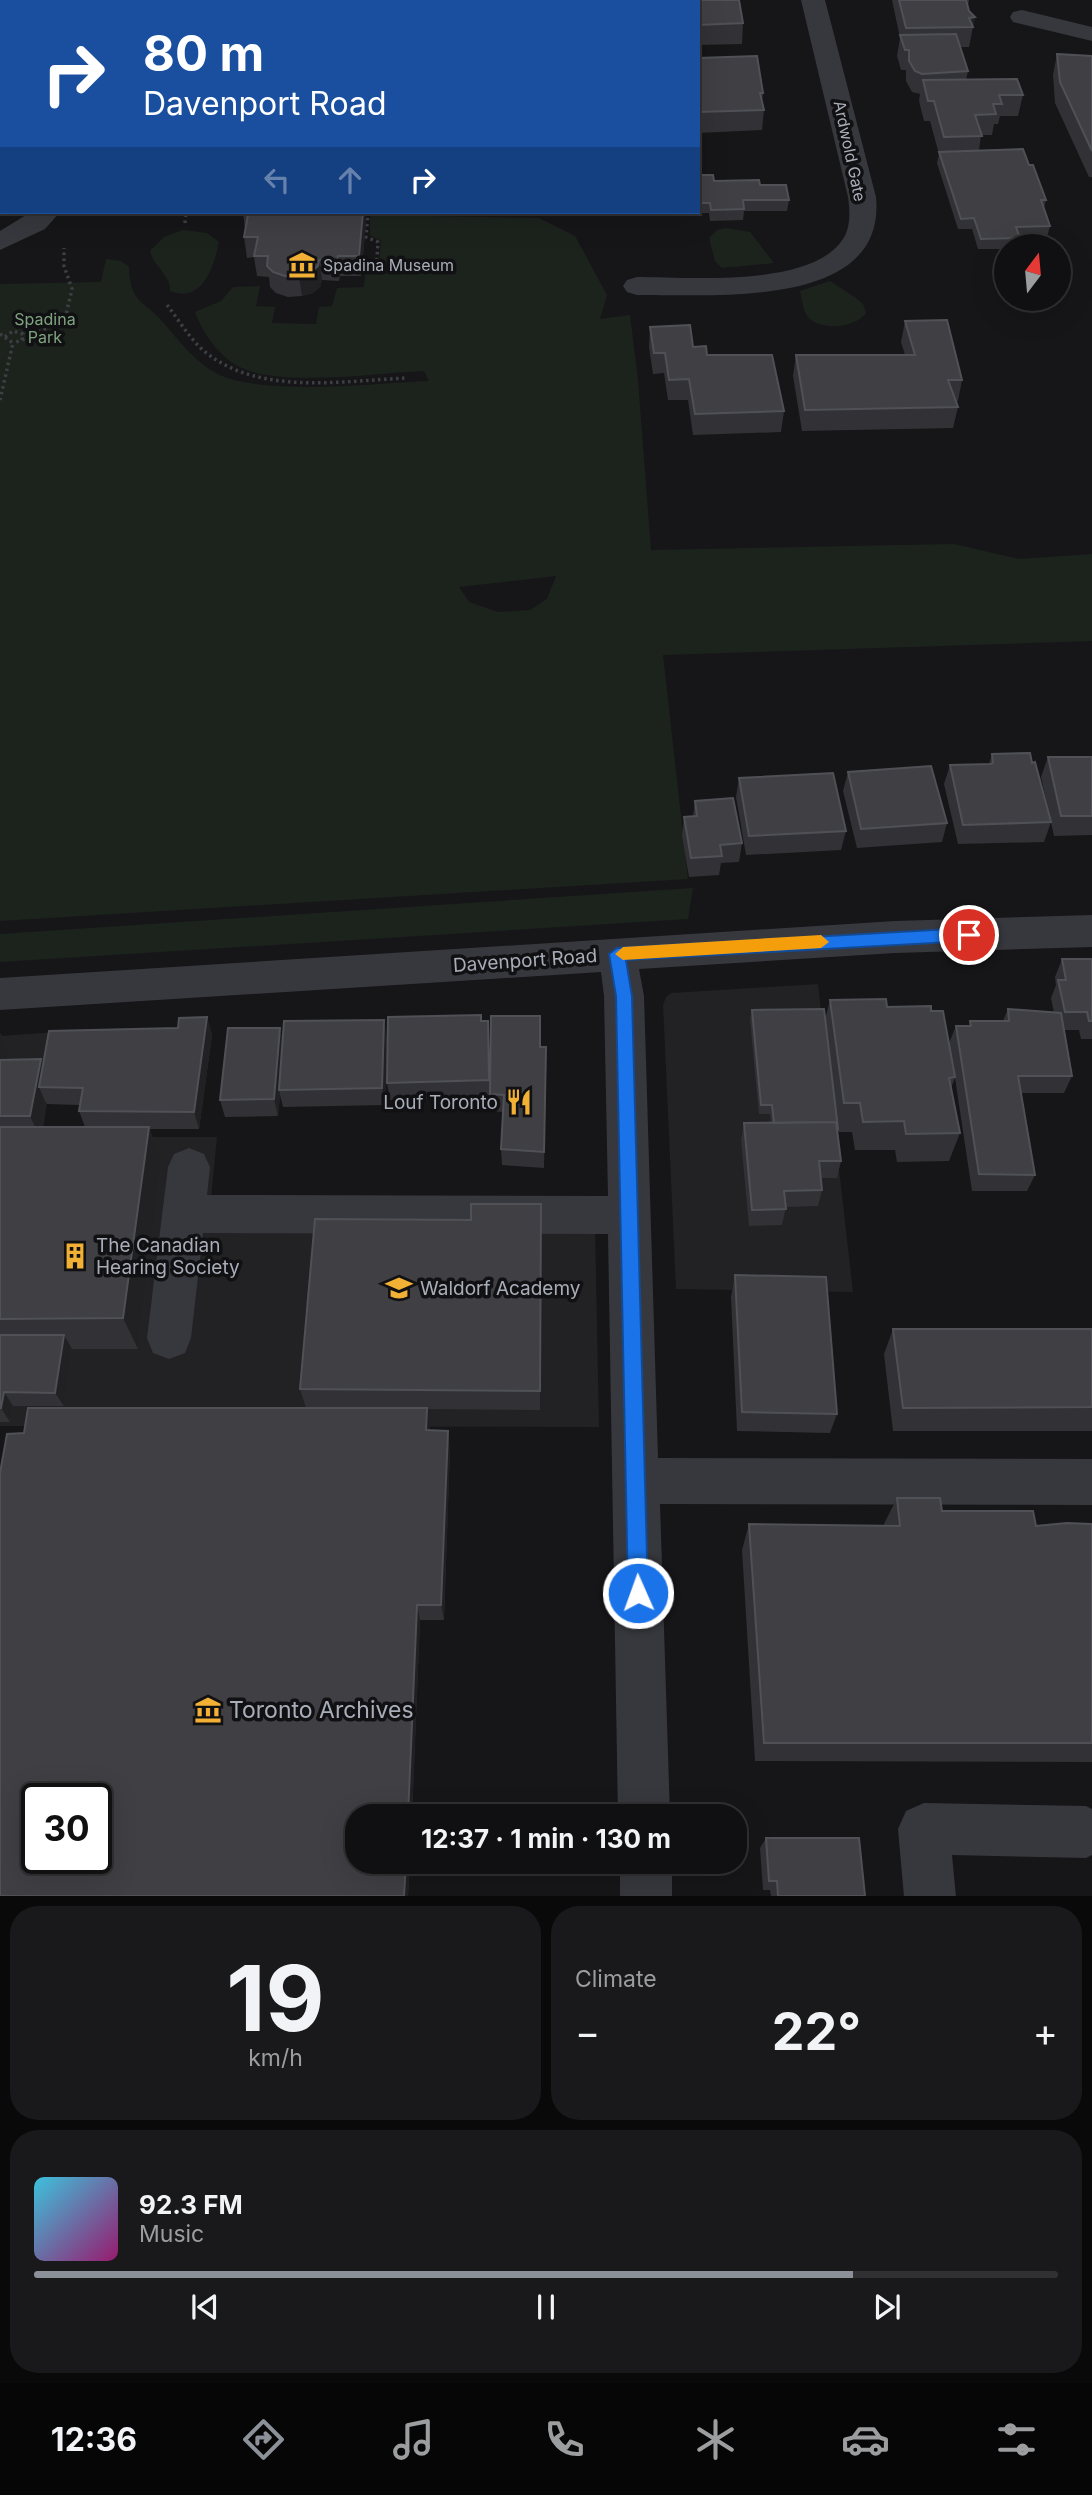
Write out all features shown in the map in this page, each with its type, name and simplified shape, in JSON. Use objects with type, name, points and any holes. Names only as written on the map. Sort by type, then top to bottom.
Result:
[{"type":"street","name":"Ardwold Gate","points":[[637,286],[750,283],[797,277],[837,260],[851,249],[862,226],[862,197],[813,0]]},
{"type":"street","points":[[1022,17],[1092,34]]},
{"type":"street","points":[[0,242],[35,223],[44,214]]},
{"type":"street","name":"Davenport Road","points":[[0,994],[895,937],[1092,931]]},
{"type":"street","points":[[617,954],[624,996],[644,1804]]},
{"type":"street","points":[[169,1338],[189,1167]]},
{"type":"street","points":[[183,1214],[629,1215]]},
{"type":"street","points":[[635,1481],[1092,1482]]},
{"type":"street","points":[[930,1896],[924,1829],[1086,1832]]},
{"type":"street","points":[[646,1874],[646,1896]]},
{"type":"path","points":[[185,223],[186,214]]},
{"type":"path","points":[[368,214],[366,237],[378,242],[377,259]]},
{"type":"path","points":[[22,340],[23,334],[17,331],[2,335],[5,340],[13,343],[22,340],[65,319],[72,289],[64,266],[66,238]]},
{"type":"path","points":[[167,305],[205,351],[238,373],[298,381],[406,377]]},
{"type":"path","points":[[0,400],[13,343]]},
{"type":"shaded area","points":[[818,984],[853,1292],[676,1289],[663,1005],[666,997],[671,993]]},
{"type":"shaded area","name":"Waldorf Academy","points":[[57,1032],[42,1137],[217,1137],[208,1227],[595,1227],[599,1427],[0,1426],[0,1036]]},
{"type":"green space","name":"Spadina Park","points":[[370,217],[539,218],[575,236],[607,295],[600,319],[630,315],[638,380],[651,550],[954,544],[1019,559],[1092,554],[1092,641],[663,655],[688,879],[0,921],[0,284],[101,282],[106,259],[121,261],[129,267],[132,288],[139,300],[198,360],[212,371],[232,379],[286,387],[429,381],[424,371],[305,378],[260,374],[242,368],[226,358],[208,337],[195,312],[221,301],[233,287],[260,286],[256,306],[275,307],[272,323],[316,324],[319,307],[332,306],[337,288],[364,287],[366,266],[379,266],[381,241],[370,235]],"holes":[[[556,576],[547,599],[530,610],[498,612],[469,602],[459,587]]]},
{"type":"green space","points":[[726,228],[750,232],[774,263],[722,268],[715,261],[709,238],[717,230]]},
{"type":"green space","points":[[183,230],[207,233],[219,242],[214,262],[205,280],[199,288],[181,294],[170,291],[168,280],[150,251],[164,237]]},
{"type":"green space","points":[[830,281],[863,304],[866,313],[861,318],[847,325],[830,326],[809,318],[800,291]]},
{"type":"green space","points":[[693,888],[688,919],[0,962],[0,934]]},
{"type":"building","points":[[700,0],[739,0],[743,23],[700,25]]},
{"type":"building","points":[[899,0],[966,0],[969,11],[975,17],[969,18],[973,27],[906,28]]},
{"type":"building","points":[[956,34],[968,71],[922,74],[915,71],[909,61],[909,50],[905,50],[900,35]]},
{"type":"building","points":[[1057,54],[1092,56],[1092,151],[1060,82]]},
{"type":"building","points":[[757,56],[764,110],[700,112],[700,58]]},
{"type":"building","points":[[1017,79],[1023,95],[999,95],[1002,104],[993,104],[996,114],[975,115],[982,136],[944,137],[934,101],[928,101],[923,80]]},
{"type":"building","points":[[1023,149],[1029,165],[1033,165],[1046,200],[1041,200],[1050,226],[1016,227],[1019,234],[994,234],[994,239],[981,239],[974,218],[961,219],[939,152]]},
{"type":"building","points":[[700,175],[713,175],[714,181],[759,180],[760,185],[786,185],[789,200],[743,200],[744,209],[711,210],[710,203],[700,203]]},
{"type":"building","points":[[363,214],[359,256],[319,260],[318,266],[311,272],[299,276],[285,276],[273,272],[267,266],[268,256],[254,256],[258,237],[244,237],[248,215]]},
{"type":"building","points":[[947,320],[962,380],[948,380],[958,407],[805,410],[796,355],[915,355],[905,321]]},
{"type":"building","points":[[690,325],[693,347],[706,346],[707,355],[772,355],[784,411],[695,414],[689,379],[669,380],[665,353],[654,353],[650,327]]},
{"type":"building","points":[[1030,753],[1032,763],[1035,762],[1051,822],[963,825],[950,765],[991,764],[992,754]]},
{"type":"building","points":[[1048,757],[1092,757],[1092,816],[1061,816]]},
{"type":"building","points":[[931,766],[947,823],[861,829],[848,772]]},
{"type":"building","points":[[833,773],[846,831],[749,836],[739,778]]},
{"type":"building","points":[[733,798],[742,843],[720,845],[722,856],[691,858],[684,817],[697,816],[695,801]]},
{"type":"building","points":[[1062,959],[1092,959],[1092,1021],[1089,1021],[1087,1012],[1065,1012],[1058,980],[1066,980]]},
{"type":"building","points":[[886,999],[887,1007],[931,1006],[931,1011],[943,1011],[955,1077],[949,1078],[960,1133],[906,1134],[904,1121],[863,1122],[860,1103],[844,1103],[830,1000]]},
{"type":"building","points":[[824,1009],[838,1129],[836,1122],[774,1123],[772,1105],[761,1105],[752,1010]]},
{"type":"building","points":[[1008,1009],[1061,1013],[1072,1076],[1018,1076],[1035,1175],[979,1174],[956,1026],[971,1026],[970,1021],[1009,1021]]},
{"type":"building","points":[[481,1015],[481,1021],[488,1021],[489,1080],[387,1083],[388,1017]]},
{"type":"building","name":"Louf Toronto","points":[[491,1016],[540,1016],[540,1047],[546,1047],[544,1152],[501,1149],[504,1095],[490,1094]]},
{"type":"building","points":[[207,1017],[194,1112],[79,1111],[83,1088],[39,1087],[49,1031],[178,1028],[179,1018]]},
{"type":"building","points":[[384,1020],[382,1088],[279,1090],[284,1021]]},
{"type":"building","points":[[228,1028],[280,1028],[274,1099],[220,1100]]},
{"type":"building","points":[[41,1059],[30,1116],[0,1116],[0,1060]]},
{"type":"building","points":[[836,1122],[841,1161],[819,1161],[822,1190],[784,1191],[786,1209],[752,1210],[744,1123]]},
{"type":"building","name":"The Canadian Hearing Society","points":[[0,1127],[149,1127],[123,1318],[0,1319]]},
{"type":"building","points":[[471,1204],[541,1204],[540,1391],[300,1389],[315,1219],[471,1220]]},
{"type":"building","points":[[735,1275],[826,1277],[837,1414],[742,1412]]},
{"type":"building","points":[[893,1329],[1092,1329],[1092,1407],[903,1408]]},
{"type":"building","points":[[0,1335],[64,1335],[55,1393],[4,1392],[0,1408]]},
{"type":"building","name":"Toronto Archives","points":[[28,1408],[427,1408],[426,1430],[448,1431],[441,1605],[417,1605],[409,1804],[345,1804],[345,1874],[405,1874],[404,1896],[0,1896],[0,1473],[7,1434],[24,1433]]},
{"type":"building","points":[[897,1498],[940,1498],[942,1511],[1033,1511],[1036,1526],[1092,1524],[1092,1743],[764,1743],[749,1524],[900,1526]]},
{"type":"building","points":[[766,1838],[859,1838],[865,1896],[778,1896],[777,1881],[769,1881]]},
{"type":"slow traffic","points":[[623,954],[821,942]]},
{"type":"place","name":"Spadina Museum","points":[[302,265]]},
{"type":"place","name":"Louf Toronto","points":[[519,1102]]},
{"type":"place","name":"The Canadian Hearing Society","points":[[75,1256]]},
{"type":"place","name":"Waldorf Academy","points":[[399,1288]]},
{"type":"place","name":"Toronto Archives","points":[[208,1710]]},
{"type":"route","points":[[638,1593],[624,996],[617,954],[969,935]]}]
